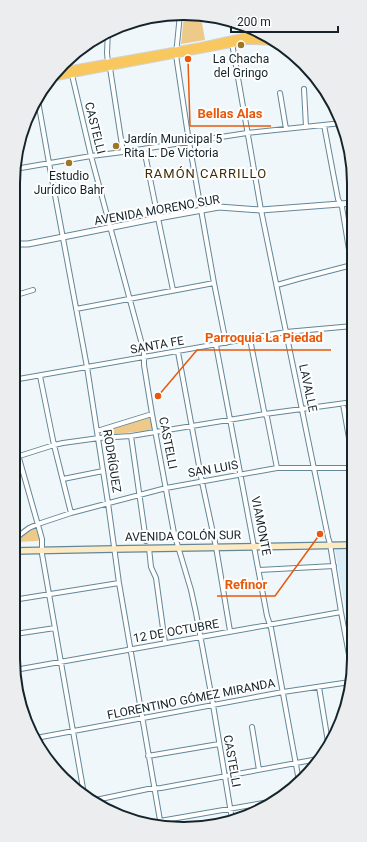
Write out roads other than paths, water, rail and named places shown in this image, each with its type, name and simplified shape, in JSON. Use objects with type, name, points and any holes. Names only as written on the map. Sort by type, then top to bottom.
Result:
[{"type":"highway","points":[[232,42],[247,36],[254,36]]},
{"type":"highway","points":[[66,71],[109,65],[232,42],[264,42]]},
{"type":"highway","points":[[61,76],[109,65]]},
{"type":"main road","name":"AVENIDA COLÓN SUR","points":[[20,551],[347,545]]},
{"type":"street","points":[[179,20],[176,53],[189,142],[226,343]]},
{"type":"street","points":[[108,39],[107,53],[123,152]]},
{"type":"street","name":"LAVALLE","points":[[232,42],[247,133],[330,544],[347,644]]},
{"type":"street","name":"CASTELLI","points":[[72,74],[91,156],[144,352],[144,365],[155,431],[178,548],[191,590],[201,637],[232,814]]},
{"type":"street","points":[[304,89],[306,127]]},
{"type":"street","points":[[280,92],[286,129]]},
{"type":"street","name":"RODRÍGUEZ","points":[[39,107],[99,438],[119,583],[159,820]]},
{"type":"street","points":[[20,168],[247,133],[336,124]]},
{"type":"street","points":[[324,125],[338,199],[342,207],[347,236]]},
{"type":"street","points":[[144,149],[173,290]]},
{"type":"street","name":"AVENIDA MORENO SUR","points":[[20,244],[28,244],[158,218],[224,207],[262,210],[347,203]]},
{"type":"street","points":[[277,285],[347,267]]},
{"type":"street","points":[[76,309],[214,283]]},
{"type":"street","points":[[20,294],[33,290]]},
{"type":"street","name":"SANTA FE","points":[[20,379],[286,332],[347,327]]},
{"type":"street","points":[[250,339],[277,468]]},
{"type":"street","name":"VIAMONTE","points":[[216,345],[298,775]]},
{"type":"street","points":[[178,352],[202,482],[216,547],[230,631]]},
{"type":"street","points":[[40,376],[54,445],[71,513]]},
{"type":"street","points":[[20,455],[54,445],[99,438],[131,436],[266,414],[347,403]]},
{"type":"street","points":[[343,404],[347,427]]},
{"type":"street","points":[[97,431],[152,414]]},
{"type":"street","points":[[131,436],[146,541]]},
{"type":"street","points":[[20,463],[38,524],[42,544],[60,662],[83,787]]},
{"type":"street","name":"SAN LUIS","points":[[20,535],[38,524],[71,513],[166,488],[277,468],[347,468]]},
{"type":"street","points":[[63,479],[103,471]]},
{"type":"street","points":[[149,548],[151,567],[156,578],[165,643]]},
{"type":"street","points":[[259,570],[334,566]]},
{"type":"street","points":[[20,599],[119,583]]},
{"type":"street","name":"12 DE OCTUBRE","points":[[20,669],[341,612]]},
{"type":"street","points":[[20,633],[55,628]]},
{"type":"street","name":"FLORENTINO GÓMEZ MIRANDA","points":[[40,737],[283,692],[345,683]]},
{"type":"street","points":[[318,687],[327,736]]},
{"type":"street","points":[[252,727],[260,770]]},
{"type":"street","points":[[148,756],[219,744]]},
{"type":"street","points":[[100,799],[148,789],[225,777],[311,761]]},
{"type":"street","points":[[171,822],[257,804]]},
{"type":"place","name":"La Chacha del Gringo","points":[[241,45]]},
{"type":"place","name":"Bellas Alas","points":[[188,59]]},
{"type":"place","name":"Jardín Municipal 5 Rita L. De Victoria","points":[[116,146]]},
{"type":"place","name":"Estudio Jurídico Bahr","points":[[69,163]]},
{"type":"place","name":"Parroquia La Piedad","points":[[158,396]]},
{"type":"place","name":"Refinor","points":[[320,534]]},
{"type":"district","name":"RAMÓN CARRILLO","points":[[206,173]]}]
